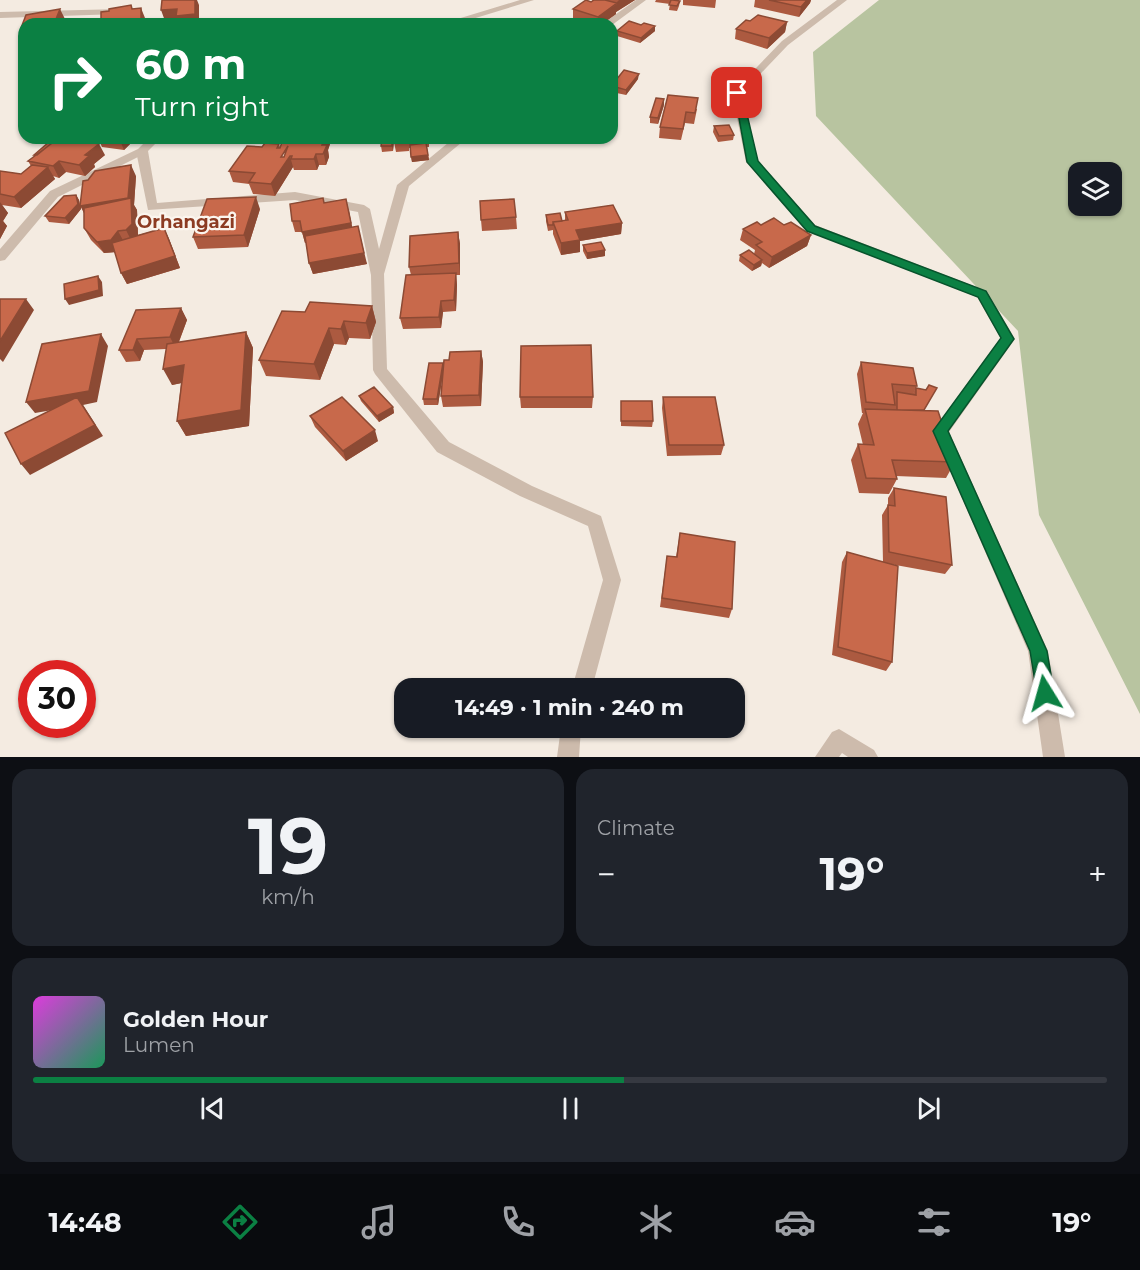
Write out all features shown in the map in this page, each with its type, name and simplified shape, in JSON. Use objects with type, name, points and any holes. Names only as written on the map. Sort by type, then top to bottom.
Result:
[{"type":"street","points":[[467,18],[530,0]]},
{"type":"street","points":[[616,18],[642,0]]},
{"type":"street","points":[[843,0],[785,43],[737,93],[753,162],[811,228],[982,294],[1008,339],[941,431],[1038,651],[1054,757]]},
{"type":"street","points":[[0,15],[119,12]]},
{"type":"street","points":[[0,257],[54,194],[142,151],[149,144]]},
{"type":"street","points":[[378,275],[403,185],[454,144]]},
{"type":"street","points":[[142,151],[152,207],[295,196],[363,209],[378,275],[380,370],[443,447],[526,491],[595,521],[612,580],[585,678]]},
{"type":"street","points":[[568,757],[570,738]]},
{"type":"street","points":[[826,757],[839,739],[867,757]]},
{"type":"green space","points":[[879,0],[1140,0],[1140,714],[1039,515],[1018,331],[816,116],[813,52]]},
{"type":"building","points":[[162,0],[195,0],[195,14],[176,16],[177,9],[161,10]]},
{"type":"building","points":[[586,0],[591,2],[605,0],[617,3],[598,17],[573,9]]},
{"type":"building","points":[[671,0],[680,1],[677,6],[669,5]]},
{"type":"building","points":[[769,0],[807,0],[801,7]]},
{"type":"building","points":[[131,5],[132,9],[141,8],[141,18],[101,18],[101,12],[109,11],[109,9]]},
{"type":"building","points":[[60,9],[56,18],[25,18],[26,15]]},
{"type":"building","points":[[758,15],[787,22],[769,38],[736,29],[746,20],[750,21]]},
{"type":"building","points":[[629,21],[655,26],[641,38],[618,30]]},
{"type":"building","points":[[624,70],[639,74],[626,90],[618,88],[618,78]]},
{"type":"building","points":[[668,95],[698,98],[695,113],[686,112],[683,129],[660,127]]},
{"type":"building","points":[[656,98],[664,99],[658,118],[650,117]]},
{"type":"building","points":[[729,125],[734,135],[719,136],[714,126]]},
{"type":"building","points":[[47,144],[51,144],[37,155],[34,155]]},
{"type":"building","points":[[51,144],[99,144],[85,155],[89,156],[79,165],[59,161],[53,166],[28,161]]},
{"type":"building","points":[[264,144],[279,144],[277,148],[280,148],[281,144],[327,145],[323,154],[316,154],[314,159],[291,159],[292,156],[290,156],[271,184],[249,182],[255,173],[229,171],[247,146],[262,147]]},
{"type":"building","points":[[426,144],[428,155],[411,157],[410,145]]},
{"type":"building","points":[[32,165],[48,167],[14,197],[0,194],[0,171],[21,174]]},
{"type":"building","points":[[131,165],[128,198],[80,206],[83,181],[88,180],[95,171]]},
{"type":"building","points":[[76,195],[78,204],[65,218],[45,216],[64,196]]},
{"type":"building","points":[[256,197],[244,235],[193,237],[207,199]]},
{"type":"building","points":[[131,198],[132,224],[126,230],[118,231],[111,240],[97,242],[84,228],[84,208]]},
{"type":"building","points":[[323,198],[324,203],[346,199],[351,223],[302,232],[300,221],[292,221],[290,204]]},
{"type":"building","points":[[514,199],[516,217],[481,220],[480,201]]},
{"type":"building","points":[[613,205],[622,223],[576,230],[580,240],[561,243],[553,222],[568,220],[565,212]]},
{"type":"building","points":[[560,213],[562,221],[548,225],[546,215]]},
{"type":"building","points":[[774,218],[784,225],[791,222],[811,235],[772,257],[756,245],[762,242],[743,229],[757,222],[761,225]]},
{"type":"building","points":[[358,226],[364,253],[309,263],[305,236]]},
{"type":"building","points":[[164,228],[175,256],[121,273],[112,243]]},
{"type":"building","points":[[458,232],[459,263],[409,267],[410,236]]},
{"type":"building","points":[[601,242],[605,250],[587,253],[583,245]]},
{"type":"building","points":[[749,250],[762,260],[754,265],[740,255]]},
{"type":"building","points":[[456,273],[454,300],[441,301],[439,317],[400,318],[406,275]]},
{"type":"building","points":[[98,276],[99,290],[65,299],[64,284]]},
{"type":"building","points":[[0,299],[26,299],[0,341]]},
{"type":"building","points":[[310,302],[372,306],[366,323],[344,321],[341,329],[329,328],[314,364],[259,360],[282,311],[305,312]]},
{"type":"building","points":[[181,308],[170,337],[137,339],[133,350],[119,350],[136,310]]},
{"type":"building","points":[[246,332],[241,410],[177,421],[184,365],[163,369],[167,344]]},
{"type":"building","points":[[101,334],[89,391],[26,402],[42,344]]},
{"type":"building","points":[[591,345],[593,397],[520,397],[521,346]]},
{"type":"building","points":[[481,351],[479,395],[441,396],[444,360],[449,360],[450,352]]},
{"type":"building","points":[[861,362],[913,368],[917,386],[892,384],[895,405],[866,402]]},
{"type":"building","points":[[429,363],[443,363],[437,399],[423,399]]},
{"type":"building","points":[[929,385],[937,388],[924,410],[897,410],[897,392],[916,395],[916,388],[926,390]]},
{"type":"building","points":[[374,387],[393,407],[377,416],[359,396]]},
{"type":"building","points":[[77,397],[95,425],[21,464],[5,433]]},
{"type":"building","points":[[342,397],[375,430],[343,451],[310,416]]},
{"type":"building","points":[[663,397],[715,397],[724,445],[669,445]]},
{"type":"building","points":[[621,401],[652,401],[653,421],[621,421]]},
{"type":"building","points":[[865,409],[938,411],[955,462],[892,460],[897,479],[866,478],[858,444],[874,445]]},
{"type":"building","points":[[894,488],[946,497],[952,565],[889,552],[888,505],[895,506]]},
{"type":"building","points":[[680,533],[735,542],[732,609],[662,598],[667,556],[677,557]]},
{"type":"building","points":[[847,552],[898,566],[892,662],[838,647]]},
{"type":"district","name":"Orhangazi","points":[[186,222]]},
{"type":"route","points":[[737,93],[753,162],[811,228],[982,294],[1008,339],[941,431],[1038,651],[1045,693]]}]
